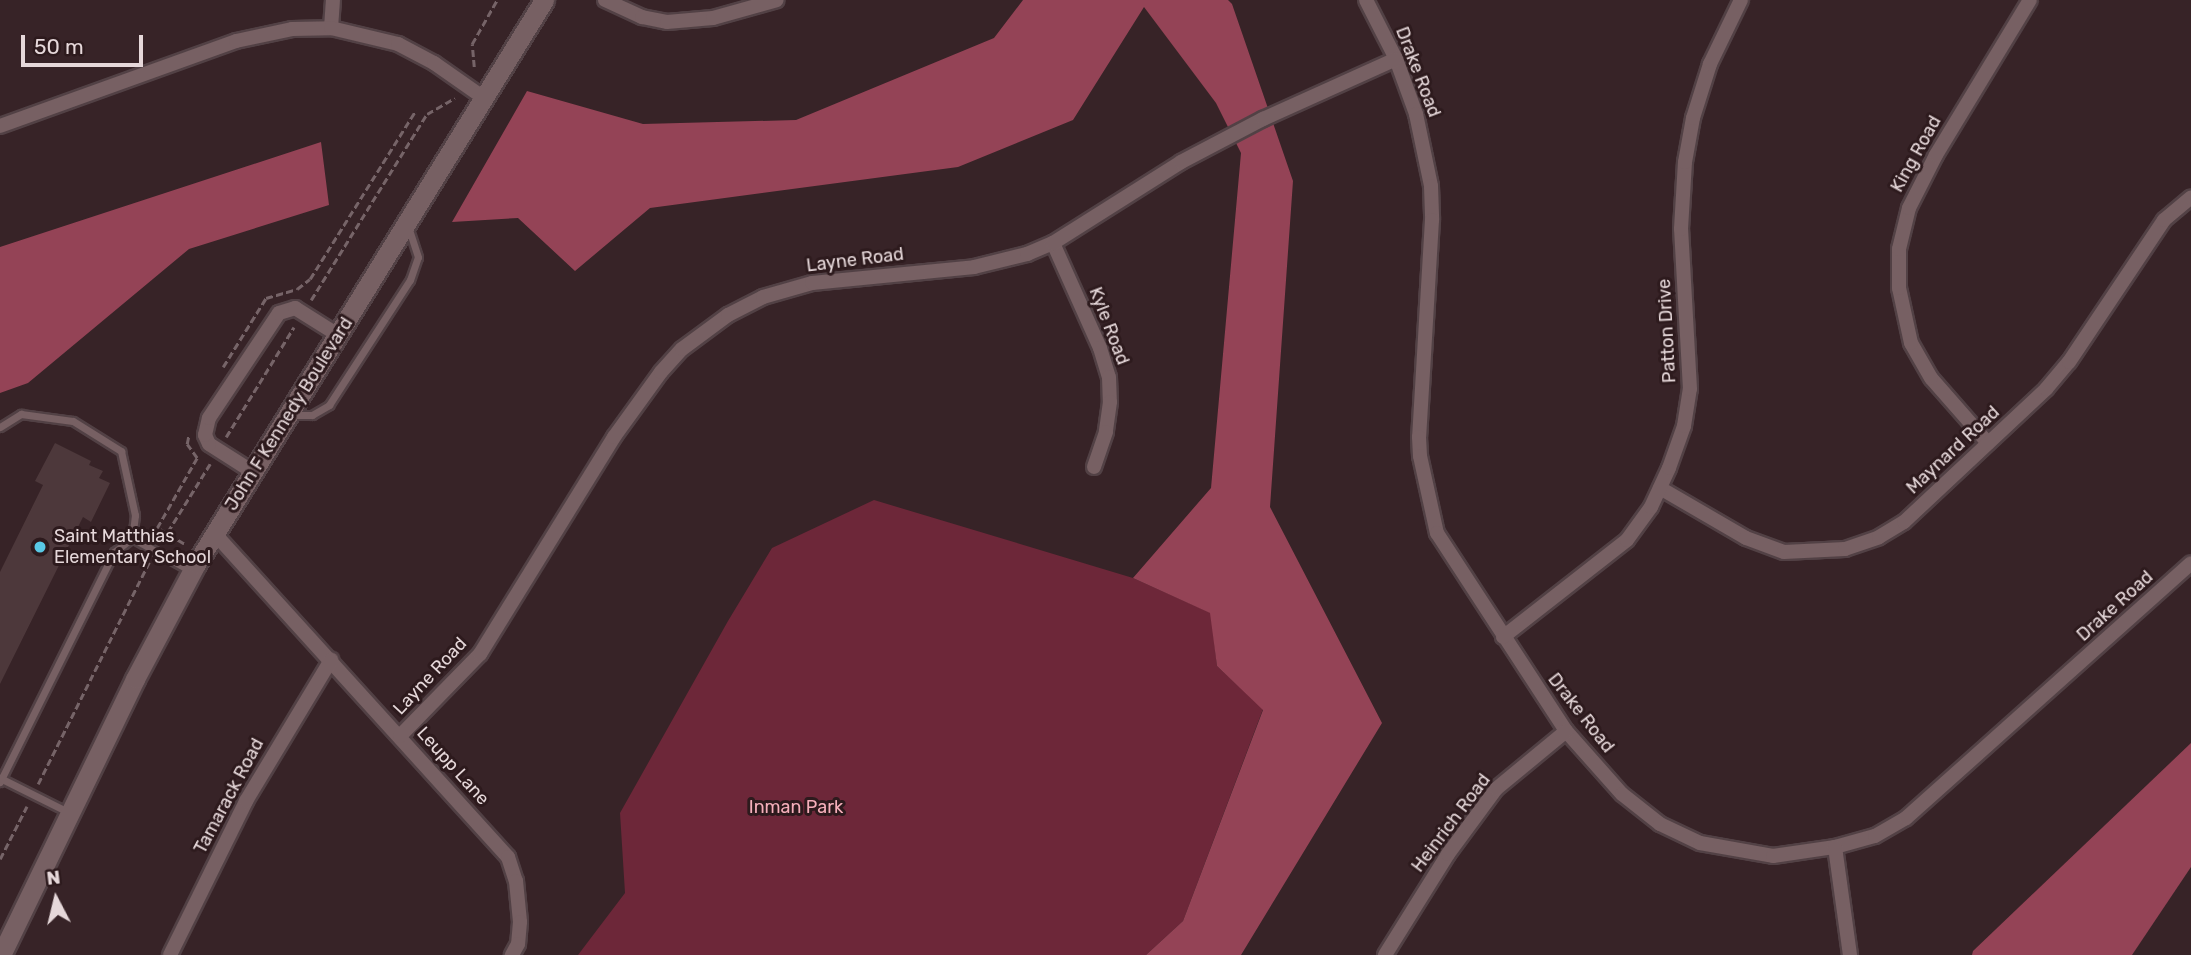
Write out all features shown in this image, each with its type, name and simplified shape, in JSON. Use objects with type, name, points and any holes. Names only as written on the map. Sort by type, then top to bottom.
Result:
[{"type":"street","points":[[331,28],[333,0]]},
{"type":"street","name":"John F Kennedy Boulevard","points":[[1,955],[135,679],[192,572],[544,0]]},
{"type":"street","points":[[605,0],[642,17],[667,22],[713,18],[777,0]]},
{"type":"street","name":"Drake Road","points":[[1366,0],[1396,59],[1416,114],[1431,186],[1432,220],[1420,456],[1437,533],[1566,731],[1622,794],[1660,824],[1700,843],[1773,856],[1835,847],[1875,836],[1906,818],[2191,563]]},
{"type":"street","name":"Patton Drive","points":[[1503,637],[1627,540],[1647,515],[1684,426],[1690,389],[1681,229],[1685,162],[1693,118],[1710,64],[1741,0]]},
{"type":"street","name":"King Road","points":[[1988,443],[1931,378],[1911,343],[1899,288],[1899,249],[1909,208],[1930,166],[2030,0]]},
{"type":"street","points":[[0,126],[236,41],[292,29],[331,28],[398,44],[434,63],[484,98]]},
{"type":"street","name":"Layne Road","points":[[400,737],[480,654],[614,437],[661,372],[682,349],[728,315],[764,297],[812,283],[974,267],[1027,254],[1053,243],[1181,162],[1263,119],[1396,59]]},
{"type":"street","name":"Maynard Road","points":[[1660,488],[1746,538],[1784,552],[1845,549],[1879,537],[1904,522],[2069,362],[2164,220],[2191,197]]},
{"type":"street","name":"Kyle Road","points":[[1053,243],[1100,348],[1109,377],[1110,402],[1106,432],[1094,467]]},
{"type":"street","points":[[253,472],[209,444],[205,436],[209,418],[272,320],[287,309],[295,308],[338,335]]},
{"type":"street","name":"Leupp Lane","points":[[215,534],[508,857],[516,881],[520,922],[517,944],[512,955]]},
{"type":"street","name":"Tamarack Road","points":[[170,955],[246,801],[331,660]]},
{"type":"street","name":"Heinrich Road","points":[[1385,955],[1448,854],[1496,789],[1566,731]]},
{"type":"street","points":[[1835,847],[1850,955]]},
{"type":"lane","points":[[288,415],[312,415],[329,405],[410,280],[418,257],[407,223]]},
{"type":"lane","points":[[0,427],[21,414],[73,421],[121,451],[135,514],[132,538],[114,552],[1,780],[70,814]]},
{"type":"lane","points":[[132,538],[192,572]]},
{"type":"path","points":[[474,67],[472,44],[497,0]]},
{"type":"path","points":[[0,859],[156,551],[415,130],[427,114],[456,98]]},
{"type":"green space","name":"Inman Park","points":[[874,500],[1133,578],[1211,613],[1217,666],[1263,709],[1183,921],[1146,955],[578,955],[625,893],[620,813],[772,548]]},
{"type":"shaded area","points":[[1023,0],[1228,0],[1232,4],[1293,181],[1270,507],[1382,723],[1241,955],[1146,955],[1183,921],[1263,710],[1217,666],[1210,613],[1133,578],[1211,488],[1241,153],[1216,103],[1144,7],[1073,120],[958,167],[650,208],[575,271],[518,218],[452,222],[527,91],[643,124],[796,120],[994,38]]},
{"type":"shaded area","points":[[321,142],[329,205],[189,249],[28,383],[0,393],[0,247]]},
{"type":"shaded area","points":[[2191,743],[2191,867],[2132,955],[1972,955],[1973,951]]},
{"type":"building","name":"Saint Matthias Elementary School","points":[[55,443],[91,461],[89,465],[103,471],[99,478],[110,483],[91,522],[83,517],[0,684],[0,572],[43,485],[35,481]]},
{"type":"place","name":"Saint Matthias Elementary School","points":[[40,547]]}]
